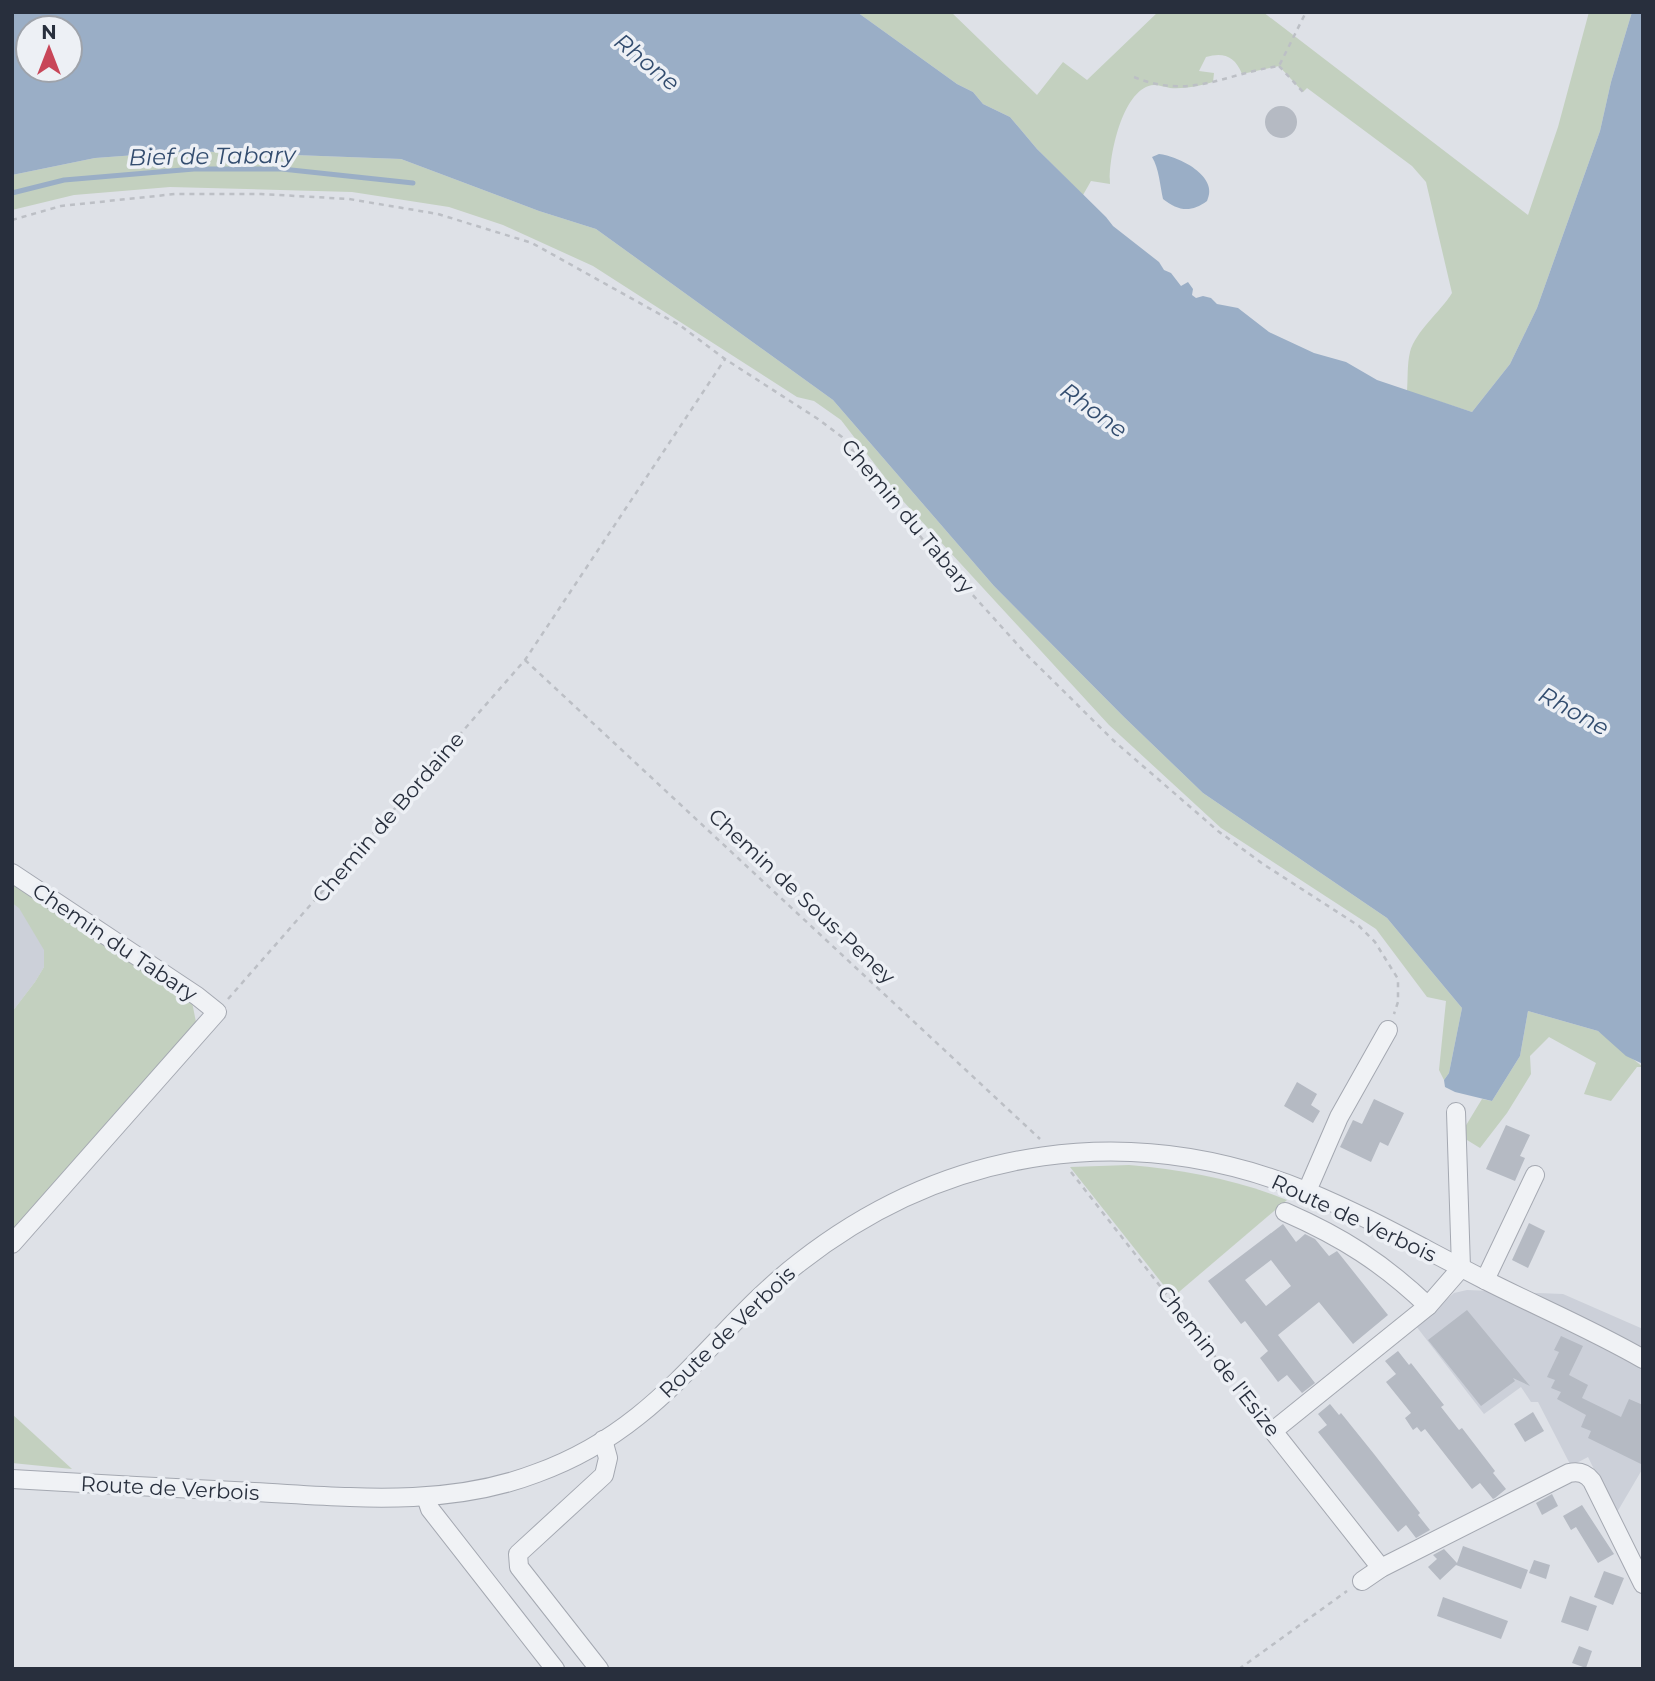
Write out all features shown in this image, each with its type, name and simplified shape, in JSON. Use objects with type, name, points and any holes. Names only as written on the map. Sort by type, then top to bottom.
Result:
[{"type":"street","name":"Chemin du Tabary","points":[[12,873],[217,1012]]},
{"type":"street","points":[[12,1244],[217,1012]]},
{"type":"street","points":[[1307,1191],[1339,1117],[1388,1030]]},
{"type":"street","points":[[1273,1431],[1428,1306],[1461,1268],[1456,1112]]},
{"type":"street","name":"Route de Verbois","points":[[12,1479],[306,1495],[426,1497],[464,1494],[534,1475],[570,1460],[638,1416],[677,1381],[755,1299],[799,1263],[860,1220],[931,1184],[978,1169],[1057,1154],[1102,1152],[1166,1155],[1250,1171],[1307,1191],[1643,1359]]},
{"type":"street","points":[[1485,1280],[1535,1175]]},
{"type":"street","points":[[1285,1212],[1346,1241],[1391,1272],[1428,1306]]},
{"type":"street","name":"Route de Verbois","points":[[1611,1341],[1643,1351]]},
{"type":"street","name":"Chemin de l'Esize","points":[[1273,1431],[1381,1568]]},
{"type":"street","points":[[599,1669],[519,1567],[518,1554],[604,1475],[608,1458],[603,1440]]},
{"type":"street","points":[[1362,1581],[1381,1568],[1569,1472],[1576,1471],[1592,1480],[1642,1583]]},
{"type":"street","points":[[426,1497],[436,1517],[555,1669]]},
{"type":"path","points":[[1279,66],[1306,12]]},
{"type":"path","points":[[1134,78],[1153,85],[1185,88],[1279,66]]},
{"type":"path","points":[[1279,66],[1303,92]]},
{"type":"path","name":"Chemin du Tabary","points":[[12,219],[61,206],[111,199],[200,194],[349,199],[438,214],[532,243],[681,326],[725,359],[842,437],[924,541],[1027,655],[1114,741],[1217,831],[1359,926],[1376,943],[1398,979],[1398,1002],[1388,1030]]},
{"type":"path","name":"Chemin de Bordaine","points":[[217,1012],[525,660],[725,359]]},
{"type":"path","name":"Chemin de Sous-Peney","points":[[525,660],[1057,1154]]},
{"type":"path","name":"Chemin de l'Esize","points":[[1057,1154],[1273,1431]]},
{"type":"path","points":[[1239,1669],[1362,1581]]},
{"type":"shaded area","points":[[12,903],[19,907],[44,949],[44,967],[12,1012]]},
{"type":"shaded area","points":[[1467,1290],[1563,1294],[1643,1329],[1643,1468],[1616,1514],[1588,1457],[1571,1466],[1538,1402],[1531,1402],[1521,1387],[1484,1414],[1416,1326],[1454,1293]]},
{"type":"green space","points":[[857,12],[951,12],[1037,95],[1063,62],[1087,80],[1158,12],[1263,12],[1528,215],[1558,127],[1589,12],[1632,12],[1611,82],[1600,131],[1537,308],[1510,364],[1472,412],[1407,391],[1408,361],[1413,344],[1452,293],[1426,182],[1412,166],[1307,88],[1303,92],[1279,66],[1242,74],[1236,63],[1228,57],[1206,57],[1199,71],[1214,73],[1213,82],[1187,88],[1154,85],[1143,89],[1133,98],[1119,126],[1110,184],[1091,181],[1083,195],[1037,149],[1010,117],[983,104],[973,92],[957,84]]},
{"type":"green space","points":[[191,151],[401,159],[539,211],[596,229],[833,400],[994,586],[1203,793],[1387,918],[1462,1008],[1449,1073],[1444,1080],[1439,1070],[1446,1001],[1427,997],[1376,929],[1221,828],[1109,725],[903,501],[841,420],[814,401],[797,397],[593,266],[503,225],[449,207],[352,192],[170,187],[74,195],[12,210],[12,175],[95,158]]},
{"type":"green space","points":[[12,880],[192,1002],[197,1027],[12,1236],[12,1012],[44,967],[44,950],[19,908],[12,903]]},
{"type":"green space","points":[[1528,1011],[1598,1031],[1643,1067],[1637,1067],[1611,1101],[1584,1094],[1596,1063],[1549,1037],[1530,1056],[1531,1074],[1507,1113],[1480,1148],[1467,1140],[1465,1127],[1482,1099],[1492,1101],[1520,1056]]},
{"type":"green space","points":[[1129,1165],[1209,1176],[1287,1200],[1173,1297],[1070,1167]]},
{"type":"green space","points":[[12,1414],[72,1469],[12,1463]]},
{"type":"water","name":"Rhone","points":[[12,12],[857,12],[957,84],[973,92],[983,104],[1010,117],[1037,149],[1113,226],[1159,262],[1181,286],[1188,282],[1193,289],[1192,295],[1196,298],[1203,296],[1211,298],[1217,304],[1238,308],[1269,332],[1314,353],[1346,362],[1377,380],[1472,412],[1510,364],[1537,308],[1600,131],[1611,82],[1632,12],[1643,12],[1643,1064],[1626,1056],[1598,1031],[1528,1011],[1520,1056],[1492,1101],[1445,1087],[1444,1080],[1449,1073],[1462,1008],[1387,918],[1203,793],[994,586],[833,400],[596,229],[539,211],[401,159],[191,151],[95,158],[12,175]]},
{"type":"water","points":[[1159,154],[1186,163],[1203,176],[1208,183],[1207,201],[1185,209],[1163,199],[1152,157]]},
{"type":"building","points":[[1281,106],[1292,111],[1297,122],[1292,133],[1281,138],[1270,133],[1265,122],[1270,111]]},
{"type":"building","points":[[1297,1082],[1317,1094],[1311,1105],[1320,1111],[1313,1123],[1284,1106]]},
{"type":"building","points":[[1374,1099],[1404,1113],[1388,1146],[1380,1142],[1371,1162],[1340,1147],[1353,1120],[1362,1124]]},
{"type":"building","points":[[1506,1125],[1530,1135],[1520,1156],[1525,1158],[1515,1181],[1486,1169]]},
{"type":"building","points":[[1529,1223],[1545,1231],[1528,1268],[1512,1260]]},
{"type":"building","points":[[1283,1224],[1296,1242],[1305,1234],[1315,1239],[1329,1256],[1337,1251],[1388,1315],[1353,1344],[1319,1302],[1278,1335],[1315,1383],[1302,1393],[1287,1375],[1278,1382],[1260,1358],[1268,1351],[1245,1321],[1241,1324],[1208,1281]],"holes":[[[1271,1260],[1291,1286],[1266,1306],[1245,1280]]]},
{"type":"building","points":[[1467,1310],[1530,1386],[1513,1378],[1515,1381],[1481,1406],[1428,1340]]},
{"type":"building","points":[[1561,1336],[1583,1346],[1569,1375],[1588,1385],[1582,1398],[1621,1417],[1629,1399],[1643,1405],[1643,1465],[1588,1438],[1591,1431],[1581,1427],[1586,1415],[1557,1399],[1561,1392],[1551,1388],[1555,1380],[1547,1377],[1559,1352],[1554,1350]]},
{"type":"building","points":[[1398,1351],[1409,1365],[1411,1363],[1444,1405],[1441,1407],[1459,1430],[1462,1428],[1495,1471],[1493,1473],[1506,1489],[1495,1498],[1493,1499],[1480,1483],[1472,1489],[1425,1429],[1421,1432],[1417,1427],[1413,1430],[1405,1418],[1411,1413],[1386,1382],[1396,1374],[1385,1361]]},
{"type":"building","points":[[1330,1404],[1339,1415],[1341,1413],[1374,1454],[1430,1530],[1416,1538],[1406,1525],[1398,1532],[1318,1432],[1327,1425],[1318,1414]]},
{"type":"building","points":[[1533,1412],[1544,1431],[1525,1442],[1514,1424]]},
{"type":"building","points":[[1552,1494],[1558,1506],[1542,1515],[1536,1503]]},
{"type":"building","points":[[1582,1505],[1614,1554],[1598,1563],[1576,1527],[1571,1530],[1563,1516]]},
{"type":"building","points":[[1463,1546],[1528,1570],[1521,1589],[1456,1565],[1440,1580],[1428,1567],[1437,1559],[1433,1555],[1444,1549],[1457,1563]]},
{"type":"building","points":[[1534,1560],[1550,1565],[1546,1579],[1529,1573]]},
{"type":"building","points":[[1604,1571],[1624,1578],[1613,1605],[1594,1597]]},
{"type":"building","points":[[1570,1596],[1597,1606],[1588,1631],[1561,1622]]},
{"type":"building","points":[[1443,1597],[1508,1621],[1501,1639],[1437,1616]]},
{"type":"building","points":[[1579,1646],[1592,1651],[1586,1668],[1572,1663]]},
{"type":"waterway","name":"Bief de Tabary","points":[[12,193],[64,180],[194,169],[282,169],[413,183]]}]
